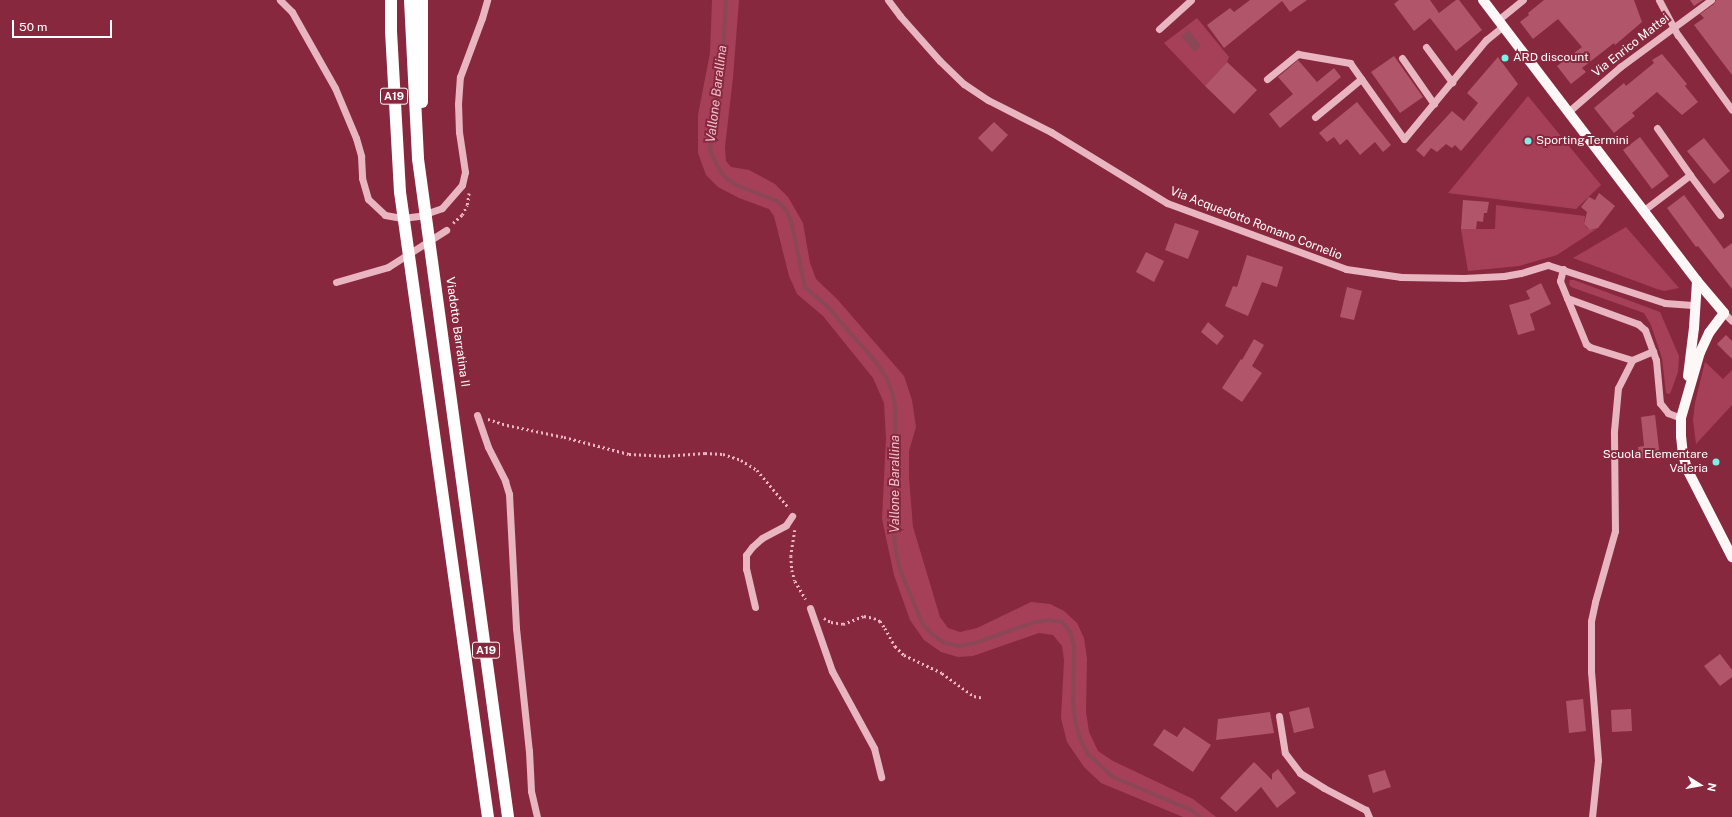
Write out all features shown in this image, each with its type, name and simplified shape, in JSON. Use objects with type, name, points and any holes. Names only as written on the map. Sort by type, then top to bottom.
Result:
[{"type":"highway","name":"A19","points":[[391,0],[391,31],[400,192],[488,817]]},
{"type":"highway","name":"A19","points":[[410,0],[418,159]]},
{"type":"highway","points":[[418,159],[422,120],[422,0]]},
{"type":"highway","name":"Viadotto Barratina II","points":[[418,159],[508,817]]},
{"type":"main road","points":[[1482,0],[1697,281],[1724,313],[1709,333],[1700,352],[1681,418],[1683,454],[1687,469],[1732,557]]},
{"type":"main road","points":[[1685,401],[1696,305],[1697,281]]},
{"type":"street","points":[[280,0],[292,12],[335,88],[356,138],[361,156],[362,178],[368,199],[385,215],[402,218],[419,216],[442,208],[462,185],[465,172],[459,132],[458,104],[460,78],[487,0]]},
{"type":"street","name":"Via Acquedotto Romano Cornelio","points":[[888,0],[900,16],[940,61],[964,84],[988,100],[1051,132],[1167,203],[1346,269],[1401,277],[1464,278],[1504,276],[1521,273],[1548,265],[1665,303],[1696,305]]},
{"type":"street","points":[[1159,29],[1191,0]]},
{"type":"street","points":[[1266,79],[1298,54],[1350,64],[1404,139],[1500,23],[1523,0]]},
{"type":"street","points":[[1659,0],[1674,26],[1732,110]]},
{"type":"street","name":"Via Enrico Mattei","points":[[1568,112],[1620,67],[1711,0]]},
{"type":"street","points":[[1426,47],[1452,82]]},
{"type":"street","points":[[1402,58],[1434,104]]},
{"type":"street","points":[[1315,117],[1361,79]]},
{"type":"street","points":[[1657,128],[1720,215]]},
{"type":"street","points":[[1644,210],[1690,175]]},
{"type":"street","points":[[336,282],[388,268],[446,230]]},
{"type":"street","points":[[1563,269],[1560,281],[1586,344],[1590,347],[1632,360]]},
{"type":"street","points":[[1567,298],[1638,324],[1645,330],[1656,360],[1660,403],[1668,413],[1681,418]]},
{"type":"street","points":[[1724,313],[1732,321]]},
{"type":"street","points":[[1592,817],[1598,760],[1591,672],[1591,622],[1594,602],[1615,531],[1614,431],[1618,388],[1632,360],[1653,351]]},
{"type":"street","points":[[477,415],[488,447],[505,481],[509,494],[516,628],[529,751],[531,791],[537,817]]},
{"type":"street","points":[[756,607],[746,569],[746,555],[762,538],[786,525],[792,516]]},
{"type":"street","points":[[810,608],[832,671],[874,748],[882,777]]},
{"type":"street","points":[[1279,716],[1285,753],[1300,773],[1324,788],[1366,810],[1369,817]]},
{"type":"path","points":[[446,230],[462,215],[467,205],[469,193],[462,185]]},
{"type":"path","points":[[477,415],[507,425],[564,437],[629,454],[656,456],[705,453],[723,454],[741,460],[757,470],[784,502],[792,516],[795,527],[791,556],[792,570],[795,581],[810,608],[819,616],[832,622],[843,624],[864,616],[880,621],[895,646],[904,655],[942,673],[974,696],[984,698]]},
{"type":"shaded area","points":[[712,0],[739,0],[733,77],[725,147],[726,161],[731,167],[749,170],[775,184],[788,197],[803,223],[810,263],[816,279],[837,299],[904,376],[912,400],[916,427],[909,451],[909,478],[913,527],[940,617],[948,628],[960,632],[977,628],[1031,602],[1050,604],[1064,611],[1077,623],[1084,638],[1087,659],[1086,712],[1089,732],[1098,751],[1113,761],[1193,799],[1216,817],[1183,817],[1101,783],[1084,767],[1067,742],[1061,718],[1064,660],[1062,646],[1053,635],[1039,633],[973,656],[958,657],[941,652],[924,640],[910,620],[894,575],[882,519],[886,438],[884,403],[873,378],[823,316],[797,294],[789,276],[774,216],[769,209],[739,198],[718,187],[706,175],[698,153],[698,115],[710,53]]},
{"type":"shaded area","points":[[1197,18],[1229,57],[1227,62],[1205,86],[1164,43]]},
{"type":"shaded area","points":[[1189,30],[1201,46],[1194,52],[1181,36]]},
{"type":"shaded area","name":"Sporting Termini","points":[[1528,96],[1601,185],[1576,209],[1448,193]]},
{"type":"shaded area","points":[[1496,205],[1585,216],[1584,224],[1587,228],[1593,230],[1598,228],[1557,255],[1519,266],[1468,271],[1461,229],[1495,229]]},
{"type":"shaded area","points":[[1626,227],[1679,288],[1664,291],[1573,258]]},
{"type":"shaded area","points":[[1570,280],[1574,280],[1660,312],[1679,356],[1678,372],[1670,394],[1666,393],[1662,358],[1651,325],[1644,313],[1571,287],[1569,284]]},
{"type":"shaded area","points":[[1705,362],[1723,379],[1732,370],[1732,405],[1696,444],[1693,420],[1695,403]]},
{"type":"building","points":[[1250,0],[1307,0],[1290,12],[1282,1],[1224,48],[1207,25],[1230,8],[1234,12]]},
{"type":"building","points":[[1399,0],[1430,0],[1439,13],[1456,0],[1459,0],[1482,30],[1456,51],[1430,18],[1414,31],[1394,4]]},
{"type":"building","points":[[1544,0],[1634,0],[1642,22],[1615,45],[1614,43],[1582,68],[1586,72],[1571,84],[1557,66],[1582,47],[1558,19],[1533,39],[1520,22],[1529,15],[1528,13]]},
{"type":"building","points":[[1690,0],[1703,0],[1694,6]]},
{"type":"building","points":[[1716,0],[1732,0],[1732,75],[1694,25],[1704,18],[1700,14],[1714,4]]},
{"type":"building","points":[[1662,54],[1687,84],[1685,86],[1698,102],[1682,115],[1657,92],[1632,113],[1635,116],[1614,133],[1594,108],[1624,83],[1626,86],[1654,63],[1652,60]]},
{"type":"building","points":[[1394,56],[1423,97],[1400,113],[1371,72]]},
{"type":"building","points":[[1498,57],[1518,84],[1461,151],[1455,145],[1452,148],[1446,144],[1437,152],[1431,148],[1424,157],[1416,150],[1452,111],[1464,121],[1478,103],[1467,93]]},
{"type":"building","points":[[1298,60],[1317,82],[1334,68],[1341,77],[1280,128],[1269,114],[1293,94],[1278,77]]},
{"type":"building","points":[[1227,62],[1257,90],[1234,114],[1205,86]]},
{"type":"building","points":[[1357,102],[1391,145],[1383,152],[1375,142],[1360,155],[1347,139],[1340,145],[1334,137],[1327,142],[1319,133]]},
{"type":"building","points":[[994,122],[1008,135],[992,152],[978,138]]},
{"type":"building","points":[[1640,137],[1669,176],[1652,189],[1623,150]]},
{"type":"building","points":[[1704,138],[1730,171],[1714,184],[1687,151]]},
{"type":"building","points":[[1599,193],[1615,206],[1598,228],[1590,230],[1584,224],[1587,212],[1581,207],[1589,197],[1595,200]]},
{"type":"building","points":[[1684,195],[1724,249],[1732,243],[1732,289],[1698,246],[1696,247],[1667,208]]},
{"type":"building","points":[[1463,200],[1489,202],[1487,213],[1484,213],[1483,222],[1477,221],[1476,229],[1461,229]]},
{"type":"building","points":[[1175,223],[1199,231],[1188,259],[1165,250]]},
{"type":"building","points":[[1146,252],[1164,261],[1154,282],[1136,272]]},
{"type":"building","points":[[1247,255],[1283,267],[1277,287],[1262,282],[1248,316],[1225,306],[1233,286],[1237,287]]},
{"type":"building","points":[[1541,283],[1551,304],[1530,314],[1535,330],[1518,335],[1509,305],[1530,299],[1526,291]]},
{"type":"building","points":[[1347,287],[1362,291],[1354,320],[1340,317]]},
{"type":"building","points":[[1208,322],[1224,336],[1217,345],[1201,332]]},
{"type":"building","points":[[1726,335],[1732,341],[1732,359],[1717,344]]},
{"type":"building","points":[[1254,339],[1264,345],[1252,366],[1262,373],[1242,402],[1222,388],[1241,359],[1242,360]]},
{"type":"building","points":[[1655,415],[1660,457],[1640,459],[1638,447],[1644,446],[1641,417]]},
{"type":"building","points":[[1720,654],[1732,670],[1732,677],[1720,686],[1704,666]]},
{"type":"building","points":[[1583,699],[1586,731],[1569,733],[1566,701]]},
{"type":"building","points":[[1309,707],[1314,728],[1294,733],[1289,712]]},
{"type":"building","points":[[1631,709],[1632,731],[1612,732],[1611,710]]},
{"type":"building","points":[[1270,712],[1274,733],[1216,740],[1218,719]]},
{"type":"building","points":[[1184,727],[1211,745],[1193,772],[1153,745],[1164,729],[1177,737]]},
{"type":"building","points":[[1254,762],[1272,780],[1272,774],[1278,769],[1296,793],[1277,808],[1261,787],[1236,812],[1220,798]]},
{"type":"building","points":[[1385,770],[1391,787],[1373,793],[1368,775]]},
{"type":"waterway","name":"Vallone Barallina","points":[[726,0],[723,52],[712,118],[710,151],[719,169],[726,178],[736,185],[777,201],[786,210],[791,221],[805,287],[826,305],[875,361],[886,377],[893,394],[896,413],[892,497],[895,545],[900,570],[923,625],[933,635],[945,643],[959,646],[975,643],[1035,622],[1049,620],[1062,622],[1070,632],[1074,647],[1073,703],[1075,720],[1080,739],[1088,754],[1113,777],[1191,810],[1200,817]]},
{"type":"place","name":"ARD discount","points":[[1505,58]]},
{"type":"place","name":"Sporting Termini","points":[[1528,141]]},
{"type":"place","name":"Scuola Elementare Valeria","points":[[1716,462]]}]
